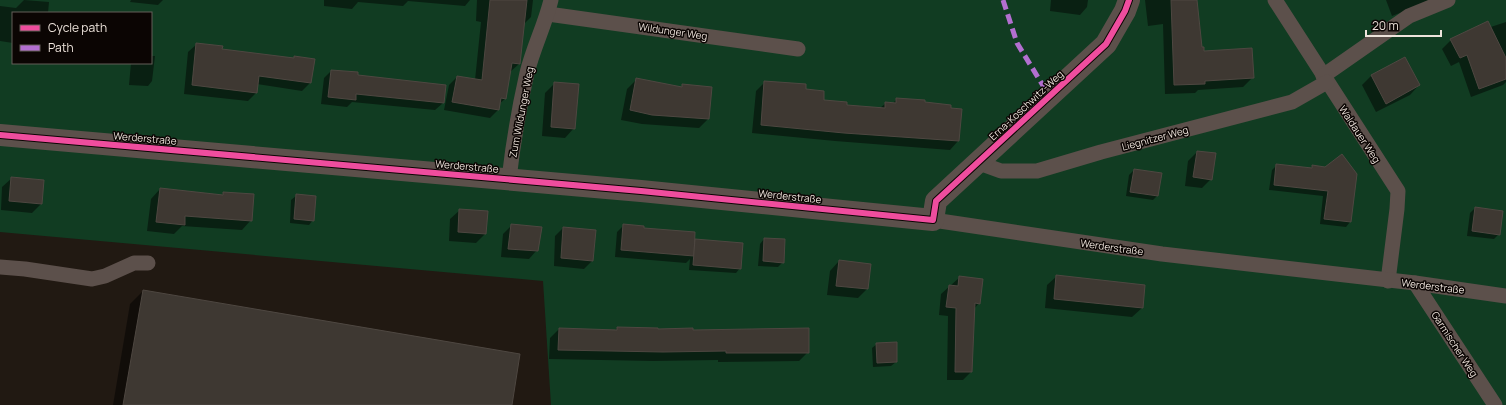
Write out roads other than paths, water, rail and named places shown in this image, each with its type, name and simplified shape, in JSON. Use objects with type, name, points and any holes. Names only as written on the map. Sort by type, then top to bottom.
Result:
[{"type":"street","name":"Erna-Koschwitz-Weg","points":[[933,220],[936,201],[979,163],[1106,44],[1125,11],[1129,0]]},
{"type":"street","name":"Werderstraße","points":[[0,135],[640,191],[933,220]]},
{"type":"lane","name":"Waldauer Weg","points":[[1275,0],[1398,191],[1388,281]]},
{"type":"lane","name":"Liegnitzer Weg","points":[[979,163],[1002,171],[1037,171],[1101,152],[1292,102],[1409,16],[1448,0]]},
{"type":"lane","name":"Wildunger Weg","points":[[549,7],[798,49]]},
{"type":"lane","name":"Zum Wildunger Weg","points":[[509,180],[512,150],[527,72],[549,7]]},
{"type":"lane","name":"Werderstraße","points":[[933,220],[1162,254],[1506,296]]},
{"type":"lane","points":[[0,267],[25,269],[92,279],[105,276],[134,263],[148,263]]},
{"type":"lane","name":"Garmischer Weg","points":[[1415,284],[1494,405]]}]
